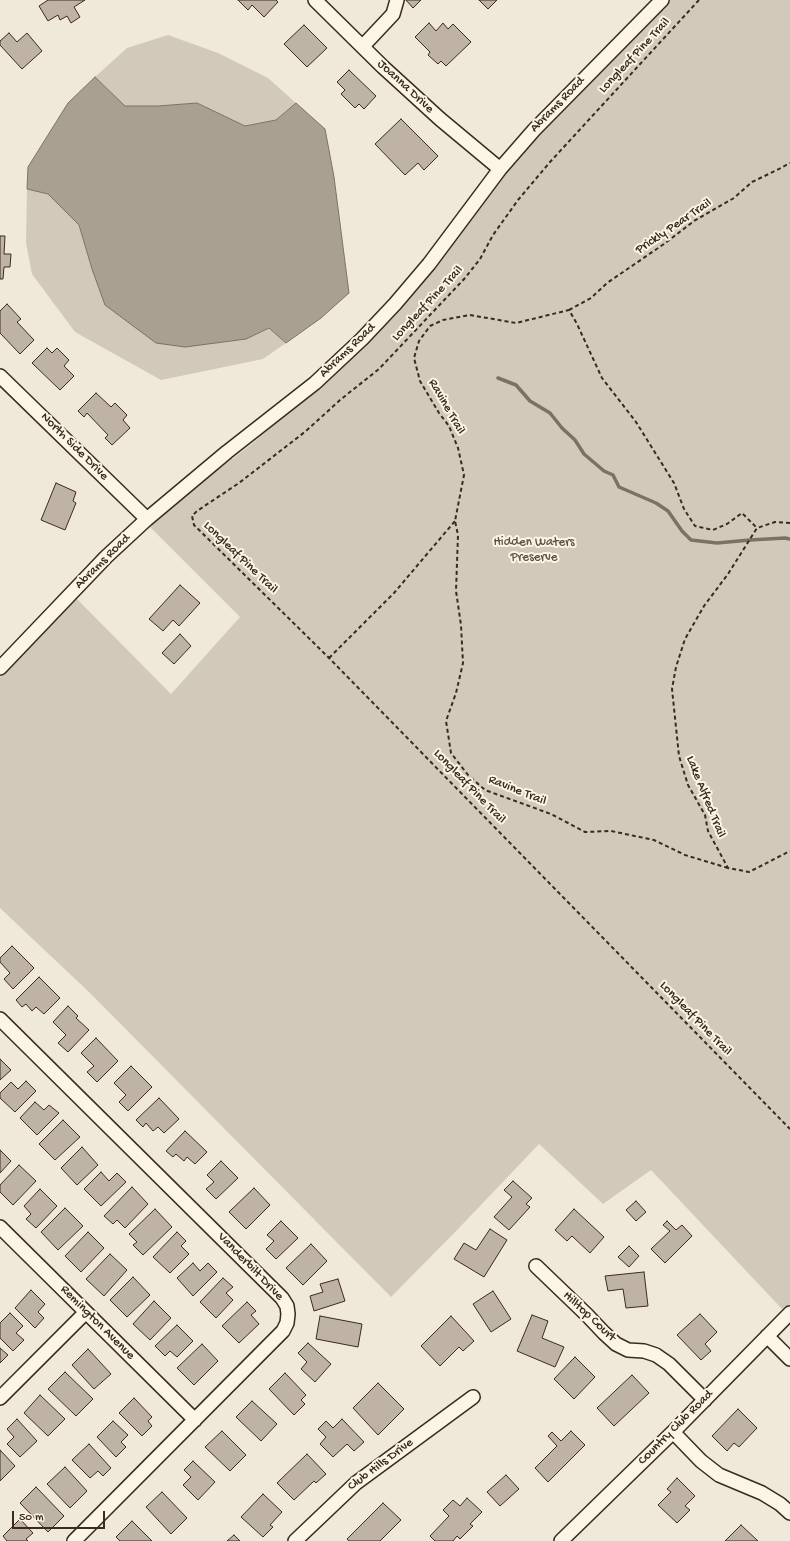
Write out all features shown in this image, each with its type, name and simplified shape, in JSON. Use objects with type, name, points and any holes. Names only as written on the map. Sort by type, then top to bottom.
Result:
[{"type":"street","points":[[363,46],[393,14],[397,0]]},
{"type":"street","name":"Abrams Road","points":[[0,668],[106,557],[147,519],[227,452],[315,383],[362,339],[396,304],[429,264],[500,168],[534,130],[661,0]]},
{"type":"street","name":"Joanna Drive","points":[[319,1],[363,46],[440,119],[500,168]]},
{"type":"street","name":"North Side Drive","points":[[0,376],[147,519]]},
{"type":"street","name":"Vanderbilt Drive","points":[[0,1019],[282,1298],[287,1306],[287,1323],[284,1330],[74,1541]]},
{"type":"street","name":"Remington Avenue","points":[[0,1226],[194,1420]]},
{"type":"street","name":"Hilltop Court","points":[[536,1266],[616,1344],[628,1350],[644,1351],[656,1355],[669,1364],[705,1400]]},
{"type":"street","points":[[0,1398],[86,1312]]},
{"type":"street","name":"Country Club Road","points":[[561,1541],[673,1432],[790,1313]]},
{"type":"street","points":[[767,1336],[790,1359]]},
{"type":"street","name":"Club Hills Drive","points":[[303,1539],[356,1483],[473,1397]]},
{"type":"street","points":[[673,1432],[701,1461],[719,1475],[762,1493],[780,1504],[790,1513]]},
{"type":"path","name":"Longleaf Pine Trail","points":[[699,0],[550,162],[518,200],[493,235],[480,259],[465,278],[379,369],[340,400],[306,431],[239,483],[196,511],[192,516],[194,525],[329,658],[790,1129]]},
{"type":"path","name":"Prickly Pear Trail","points":[[569,310],[590,298],[607,283],[664,244],[694,221],[734,198],[752,182],[790,162]]},
{"type":"path","points":[[569,310],[602,378],[641,429],[674,483],[684,509],[695,526],[713,530],[727,524],[742,513],[757,528],[775,522],[790,523]]},
{"type":"path","name":"Ravine Trail","points":[[569,310],[516,323],[470,315],[444,320],[430,326],[419,341],[414,358],[420,381],[439,413],[449,426],[458,448],[464,475],[455,521],[458,535],[456,591],[461,625],[463,663],[446,722],[451,753],[468,775],[485,790],[551,814],[585,832],[611,831],[654,840],[685,855],[728,868]]},
{"type":"path","points":[[329,658],[394,593],[455,521]]},
{"type":"path","name":"Lake Alfred Trail","points":[[728,868],[708,831],[705,815],[688,785],[679,756],[672,690],[676,667],[686,639],[704,606],[728,574],[757,528]]},
{"type":"path","points":[[728,868],[749,872],[790,851]]},
{"type":"green space","name":"Hidden Waters Preserve","points":[[670,0],[790,0],[790,1304],[782,1309],[651,1170],[603,1204],[539,1144],[391,1297],[91,994],[0,908],[0,677],[76,598],[171,694],[240,617],[149,526],[193,489],[253,443],[279,419],[318,388],[366,344],[435,268],[505,172],[539,134]]},
{"type":"green space","points":[[168,35],[218,53],[268,78],[296,103],[276,120],[245,126],[197,103],[158,106],[125,106],[95,77],[127,48]]},
{"type":"green space","points":[[27,189],[48,194],[79,225],[92,269],[245,339],[269,328],[286,343],[263,359],[161,380],[75,332],[32,274],[26,243]]},
{"type":"shaded area","points":[[95,77],[125,106],[158,106],[197,103],[245,126],[276,120],[296,103],[325,129],[334,177],[349,293],[321,318],[286,343],[269,328],[246,339],[185,347],[156,343],[105,305],[92,269],[79,225],[48,194],[27,189],[28,167],[68,103]]},
{"type":"building","points":[[48,0],[85,0],[74,7],[80,17],[71,23],[67,16],[60,20],[58,15],[48,21],[39,6]]},
{"type":"building","points":[[238,0],[276,0],[278,2],[264,17],[252,5],[248,10]]},
{"type":"building","points":[[406,0],[421,0],[413,8]]},
{"type":"building","points":[[479,0],[497,0],[488,9]]},
{"type":"building","points":[[429,23],[436,31],[443,23],[448,29],[453,24],[471,42],[446,66],[441,61],[438,64],[428,55],[430,52],[415,37]]},
{"type":"building","points":[[304,25],[327,48],[307,67],[284,44]]},
{"type":"building","points":[[9,33],[17,42],[27,33],[42,51],[22,69],[0,45],[0,41]]},
{"type":"building","points":[[349,70],[376,96],[364,109],[359,104],[355,108],[341,94],[345,90],[337,82]]},
{"type":"building","points":[[401,119],[438,156],[424,170],[418,163],[405,175],[375,144]]},
{"type":"building","points":[[0,236],[5,236],[4,254],[11,254],[10,267],[4,267],[3,279],[0,279]]},
{"type":"building","points":[[7,304],[21,319],[17,322],[34,340],[20,354],[0,333],[0,311]]},
{"type":"building","points":[[47,348],[52,353],[57,348],[69,360],[64,366],[74,376],[60,390],[32,363]]},
{"type":"building","points":[[96,393],[111,407],[115,403],[127,415],[123,420],[130,428],[112,445],[105,438],[108,435],[87,413],[84,417],[78,411]]},
{"type":"building","points":[[56,483],[76,492],[73,501],[76,503],[65,530],[41,520]]},
{"type":"building","points":[[180,585],[200,603],[179,626],[173,620],[163,631],[149,619]]},
{"type":"building","points":[[180,634],[191,646],[174,664],[162,653]]},
{"type":"building","points":[[12,946],[34,968],[13,989],[4,979],[10,973],[0,962],[0,958]]},
{"type":"building","points":[[39,977],[60,998],[44,1014],[36,1007],[32,1011],[26,1004],[22,1007],[16,1000]]},
{"type":"building","points":[[68,1006],[78,1016],[76,1018],[89,1030],[68,1052],[58,1043],[66,1035],[53,1022]]},
{"type":"building","points":[[96,1038],[118,1061],[97,1082],[87,1072],[94,1066],[81,1053]]},
{"type":"building","points":[[0,1059],[11,1070],[0,1080]]},
{"type":"building","points":[[131,1066],[152,1087],[128,1111],[119,1102],[126,1095],[114,1083]]},
{"type":"building","points":[[26,1081],[36,1091],[15,1112],[0,1098],[0,1093],[11,1082],[18,1089]]},
{"type":"building","points":[[159,1098],[179,1119],[164,1133],[158,1127],[153,1131],[146,1123],[143,1127],[136,1120]]},
{"type":"building","points":[[35,1102],[44,1110],[49,1105],[59,1113],[37,1135],[20,1118]]},
{"type":"building","points":[[63,1120],[80,1137],[55,1160],[39,1144]]},
{"type":"building","points":[[185,1131],[207,1152],[195,1164],[187,1157],[184,1161],[176,1154],[173,1157],[166,1151]]},
{"type":"building","points":[[82,1147],[98,1165],[77,1185],[61,1168]]},
{"type":"building","points":[[0,1150],[11,1161],[0,1173]]},
{"type":"building","points":[[221,1161],[238,1178],[216,1199],[206,1189],[214,1182],[207,1175]]},
{"type":"building","points":[[19,1165],[36,1181],[13,1205],[0,1192],[0,1185]]},
{"type":"building","points":[[101,1172],[109,1181],[117,1173],[126,1182],[101,1206],[84,1189]]},
{"type":"building","points":[[513,1181],[532,1198],[526,1204],[530,1207],[509,1230],[494,1217],[512,1197],[504,1190]]},
{"type":"building","points":[[132,1187],[148,1204],[125,1228],[117,1220],[113,1224],[104,1216]]},
{"type":"building","points":[[254,1188],[270,1205],[246,1229],[229,1212]]},
{"type":"building","points":[[40,1189],[57,1206],[36,1228],[26,1219],[31,1214],[24,1206]]},
{"type":"building","points":[[636,1201],[646,1212],[636,1221],[626,1210]]},
{"type":"building","points":[[65,1208],[83,1226],[58,1250],[41,1232]]},
{"type":"building","points":[[155,1209],[172,1227],[143,1255],[133,1245],[137,1242],[129,1234]]},
{"type":"building","points":[[574,1209],[604,1237],[590,1253],[572,1236],[567,1241],[555,1230]]},
{"type":"building","points":[[281,1221],[298,1238],[276,1259],[266,1249],[274,1241],[267,1235]]},
{"type":"building","points":[[667,1221],[676,1230],[682,1225],[692,1236],[665,1263],[651,1249],[670,1231],[663,1225]]},
{"type":"building","points":[[490,1229],[507,1240],[484,1277],[454,1259],[464,1243],[476,1250]]},
{"type":"building","points":[[88,1232],[104,1248],[81,1272],[65,1256]]},
{"type":"building","points":[[177,1232],[186,1241],[181,1246],[189,1254],[170,1273],[153,1257]]},
{"type":"building","points":[[311,1244],[327,1261],[303,1285],[286,1268]]},
{"type":"building","points":[[629,1246],[639,1256],[629,1267],[618,1257]]},
{"type":"building","points":[[110,1254],[127,1270],[104,1296],[86,1279]]},
{"type":"building","points":[[193,1263],[200,1271],[208,1263],[217,1272],[193,1296],[177,1278]]},
{"type":"building","points":[[644,1272],[648,1306],[626,1308],[623,1289],[608,1291],[605,1276]]},
{"type":"building","points":[[133,1277],[150,1295],[127,1317],[110,1300]]},
{"type":"building","points":[[223,1278],[233,1287],[226,1293],[233,1300],[216,1318],[200,1302]]},
{"type":"building","points":[[338,1279],[345,1301],[314,1311],[310,1296],[323,1292],[320,1284]]},
{"type":"building","points":[[31,1290],[45,1304],[38,1312],[44,1318],[35,1328],[15,1308]]},
{"type":"building","points":[[493,1291],[511,1319],[491,1332],[473,1304]]},
{"type":"building","points":[[154,1301],[171,1318],[150,1340],[133,1324]]},
{"type":"building","points":[[247,1302],[256,1311],[251,1315],[259,1324],[239,1343],[222,1326]]},
{"type":"building","points":[[10,1313],[23,1326],[16,1333],[24,1340],[13,1351],[0,1338],[0,1323]]},
{"type":"building","points":[[700,1314],[717,1332],[705,1344],[711,1351],[701,1360],[677,1335]]},
{"type":"building","points":[[532,1315],[548,1321],[542,1338],[564,1347],[555,1367],[517,1351]]},
{"type":"building","points":[[320,1316],[362,1324],[358,1347],[316,1339]]},
{"type":"building","points":[[451,1316],[474,1341],[463,1351],[459,1347],[440,1366],[421,1346]]},
{"type":"building","points":[[177,1325],[193,1341],[177,1357],[170,1351],[165,1356],[155,1346]]},
{"type":"building","points":[[308,1343],[331,1364],[315,1382],[301,1369],[307,1362],[298,1353]]},
{"type":"building","points":[[202,1344],[218,1361],[194,1385],[177,1368]]},
{"type":"building","points":[[0,1348],[8,1355],[0,1363]]},
{"type":"building","points":[[88,1349],[111,1374],[94,1389],[72,1365]]},
{"type":"building","points":[[575,1357],[595,1377],[574,1399],[554,1379]]},
{"type":"building","points":[[65,1372],[93,1399],[76,1416],[48,1389]]},
{"type":"building","points":[[285,1373],[306,1395],[301,1400],[305,1404],[294,1415],[269,1389]]},
{"type":"building","points":[[632,1375],[649,1393],[614,1426],[597,1408]]},
{"type":"building","points":[[378,1383],[404,1409],[378,1435],[353,1408]]},
{"type":"building","points":[[40,1395],[65,1419],[48,1436],[24,1413]]},
{"type":"building","points":[[134,1398],[152,1417],[148,1421],[152,1426],[142,1436],[119,1413]]},
{"type":"building","points":[[252,1401],[277,1424],[261,1441],[236,1417]]},
{"type":"building","points":[[738,1409],[757,1428],[739,1447],[734,1443],[727,1451],[712,1436]]},
{"type":"building","points":[[17,1419],[37,1441],[20,1457],[7,1444],[14,1437],[7,1429]]},
{"type":"building","points":[[342,1419],[364,1442],[354,1451],[347,1444],[333,1457],[320,1444],[326,1437],[318,1429],[326,1421],[333,1428]]},
{"type":"building","points":[[113,1421],[128,1435],[121,1442],[126,1447],[116,1457],[97,1437]]},
{"type":"building","points":[[222,1431],[246,1455],[230,1471],[205,1447]]},
{"type":"building","points":[[571,1431],[585,1445],[548,1482],[535,1468],[557,1446],[548,1436],[552,1432],[561,1441]]},
{"type":"building","points":[[89,1444],[111,1468],[103,1476],[98,1471],[90,1478],[72,1460]]},
{"type":"building","points":[[0,1450],[15,1466],[0,1481]]},
{"type":"building","points":[[307,1454],[326,1474],[316,1483],[314,1481],[294,1500],[277,1483]]},
{"type":"building","points":[[193,1461],[215,1482],[198,1500],[183,1485],[191,1477],[184,1470]]},
{"type":"building","points":[[65,1467],[87,1491],[70,1508],[47,1484]]},
{"type":"building","points":[[506,1475],[519,1489],[500,1506],[487,1492]]},
{"type":"building","points":[[677,1478],[695,1496],[685,1506],[690,1510],[677,1523],[658,1505],[671,1492],[667,1489]]},
{"type":"building","points":[[36,1487],[64,1516],[48,1532],[20,1503]]},
{"type":"building","points":[[162,1492],[187,1518],[171,1534],[146,1507]]},
{"type":"building","points":[[263,1494],[282,1512],[270,1525],[273,1527],[263,1537],[241,1517]]},
{"type":"building","points":[[467,1498],[482,1512],[470,1524],[473,1526],[460,1539],[457,1536],[453,1541],[435,1541],[430,1536],[449,1516],[443,1510],[453,1500],[460,1506]]},
{"type":"building","points":[[383,1503],[401,1520],[380,1541],[349,1541],[347,1539]]},
{"type":"building","points":[[20,1519],[33,1533],[26,1539],[28,1541],[7,1541],[3,1536]]},
{"type":"building","points":[[132,1521],[152,1541],[120,1541],[116,1537]]},
{"type":"building","points":[[741,1525],[758,1541],[725,1541]]},
{"type":"building","points":[[234,1535],[240,1541],[227,1541]]},
{"type":"waterway","points":[[498,378],[516,385],[530,401],[550,413],[562,428],[575,440],[584,454],[604,471],[613,475],[619,487],[656,503],[668,511],[682,531],[691,540],[717,543],[785,538],[790,539]]}]
